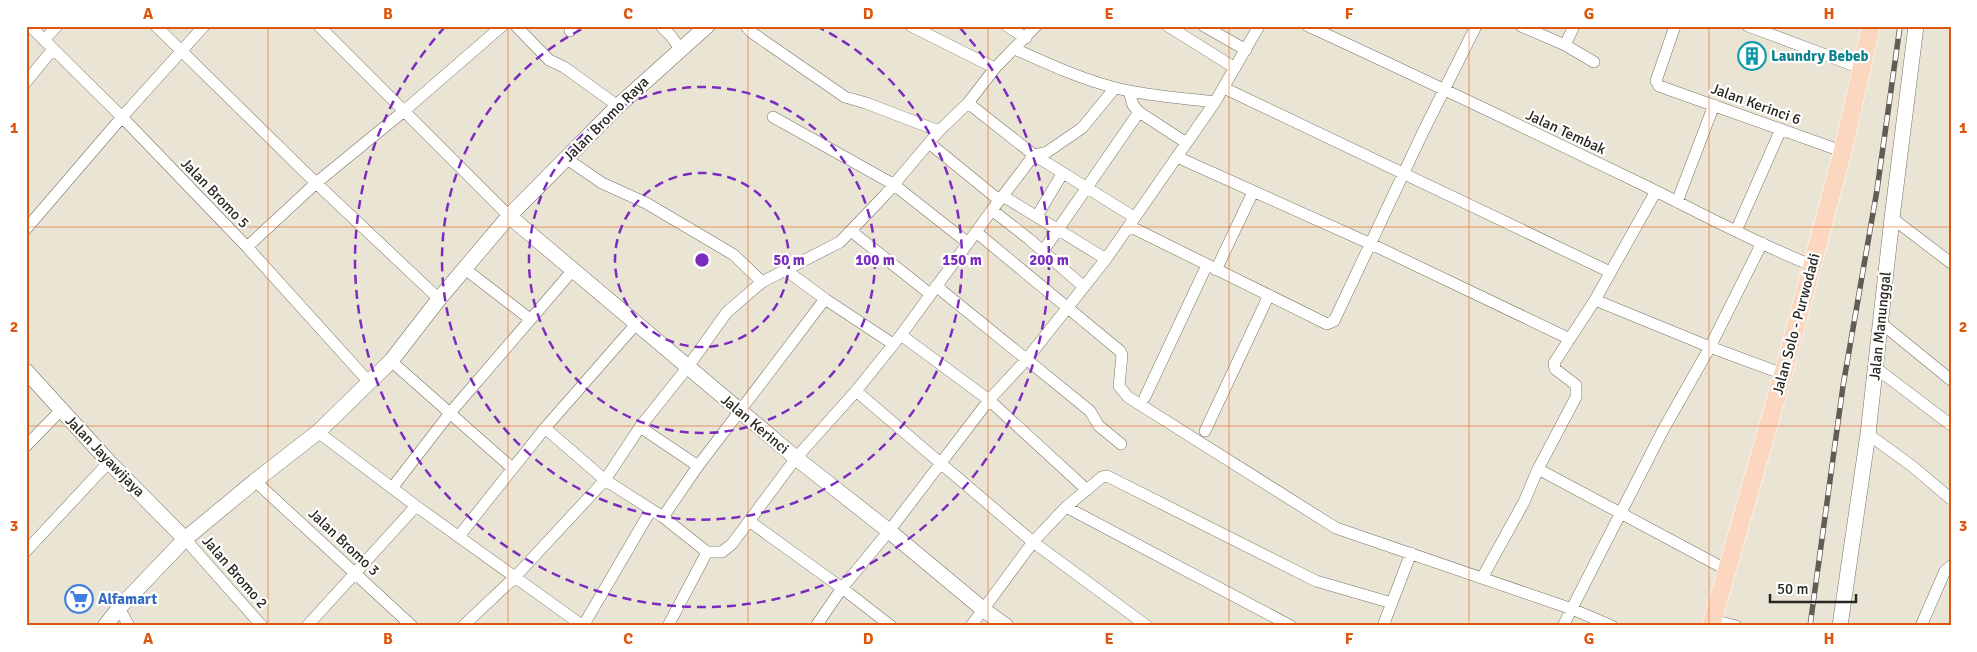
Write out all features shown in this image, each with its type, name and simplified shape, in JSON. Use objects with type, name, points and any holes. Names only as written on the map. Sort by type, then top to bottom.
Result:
[{"type":"main road","name":"Jalan Solo - Purwodadi","points":[[1712,623],[1783,374],[1843,150],[1863,69],[1871,26]]},
{"type":"street","name":"Jalan Bromo 5","points":[[30,26],[247,247],[369,382]]},
{"type":"street","points":[[44,40],[57,26]]},
{"type":"street","points":[[156,26],[316,183],[439,299]]},
{"type":"street","points":[[26,229],[204,26]]},
{"type":"street","points":[[319,26],[509,216]]},
{"type":"street","points":[[247,247],[316,183],[404,111],[502,26]]},
{"type":"street","points":[[516,26],[549,60],[564,67],[618,106]]},
{"type":"street","name":"Jalan Bromo Raya","points":[[105,626],[119,608],[186,539],[255,481],[318,432],[391,362],[439,299],[509,216],[618,106],[707,26]]},
{"type":"street","points":[[746,26],[751,32],[845,97],[939,130]]},
{"type":"street","points":[[911,26],[995,68]]},
{"type":"street","points":[[1007,26],[1026,38]]},
{"type":"street","points":[[463,626],[515,577],[605,480],[640,427],[687,368],[727,312],[762,282],[840,242],[885,195],[939,130],[968,103],[995,68],[1016,49],[1036,26]]},
{"type":"street","points":[[1168,26],[1235,68]]},
{"type":"street","points":[[1204,26],[1246,50]]},
{"type":"street","points":[[816,626],[842,588],[889,531],[989,400],[1026,360],[1106,259],[1177,157],[1185,142],[1215,102],[1259,26]]},
{"type":"street","name":"Jalan Tembak","points":[[1308,26],[1811,265]]},
{"type":"street","points":[[968,103],[1034,155],[1085,188],[1132,222],[1212,267],[1327,324],[1334,321],[1444,89],[1476,26]]},
{"type":"street","points":[[1521,26],[1565,45],[1594,62]]},
{"type":"street","points":[[1565,45],[1574,26]]},
{"type":"street","name":"Jalan Kerinci 6","points":[[1675,26],[1656,81],[1659,86],[1843,150]]},
{"type":"street","points":[[1748,26],[1863,69]]},
{"type":"street","name":"Jalan Manunggal","points":[[1840,626],[1868,434],[1916,26]]},
{"type":"street","points":[[665,28],[681,50]]},
{"type":"street","points":[[26,82],[53,49]]},
{"type":"street","points":[[1016,49],[1074,75],[1114,88],[1215,102]]},
{"type":"street","points":[[546,428],[605,480],[663,517],[707,552],[722,552],[732,544],[796,458],[856,391],[901,335],[1034,155],[1047,152],[1082,128],[1114,88]]},
{"type":"street","points":[[1224,88],[1610,272]]},
{"type":"street","points":[[1129,91],[1139,112],[1185,142]]},
{"type":"street","points":[[1677,202],[1714,105]]},
{"type":"street","points":[[1043,251],[1139,112]]},
{"type":"street","points":[[773,117],[893,184],[968,243]]},
{"type":"street","points":[[1736,230],[1781,129]]},
{"type":"street","points":[[929,143],[1001,198],[1037,216],[1106,259]]},
{"type":"street","points":[[1177,157],[1371,244],[1570,339]]},
{"type":"street","points":[[567,159],[602,183],[646,203],[734,255],[762,282]]},
{"type":"street","points":[[1037,216],[1062,174]]},
{"type":"street","points":[[1482,578],[1524,502],[1538,469],[1578,392],[1576,385],[1553,366],[1595,300],[1656,191]]},
{"type":"street","points":[[1145,397],[1253,192]]},
{"type":"street","points":[[992,210],[1084,287]]},
{"type":"street","name":"Jalan Kerinci","points":[[509,216],[796,458],[1006,626]]},
{"type":"street","points":[[1892,218],[1951,263]]},
{"type":"street","points":[[851,231],[1026,360],[1090,411],[1099,426],[1121,444]]},
{"type":"street","points":[[976,232],[1120,351],[1122,355],[1119,386],[1128,397],[1336,528],[1572,609],[1612,626]]},
{"type":"street","points":[[1563,626],[1663,430],[1710,347],[1762,243]]},
{"type":"street","points":[[466,269],[530,319]]},
{"type":"street","points":[[392,488],[450,413],[573,270]]},
{"type":"street","points":[[788,270],[825,299],[893,344]]},
{"type":"street","points":[[1205,431],[1269,295]]},
{"type":"street","points":[[663,517],[698,466],[741,412],[825,299]]},
{"type":"street","points":[[1595,300],[1710,347],[1783,374]]},
{"type":"street","points":[[1881,323],[1951,380]]},
{"type":"street","points":[[459,536],[512,468],[636,324]]},
{"type":"street","points":[[901,335],[989,400],[1087,490]]},
{"type":"street","points":[[391,362],[512,468]]},
{"type":"street","points":[[1876,368],[1951,425]]},
{"type":"street","name":"Jalan Jayawijaya","points":[[26,371],[108,462],[186,539]]},
{"type":"street","points":[[856,391],[1033,542],[1147,626]]},
{"type":"street","points":[[26,446],[61,410]]},
{"type":"street","points":[[640,427],[698,466]]},
{"type":"street","points":[[318,432],[416,506],[583,626],[651,510]]},
{"type":"street","points":[[1868,434],[1912,466],[1951,499]]},
{"type":"street","points":[[26,551],[108,462]]},
{"type":"street","points":[[1538,469],[1727,570]]},
{"type":"street","points":[[971,626],[1033,542],[1066,507],[1102,477],[1107,476],[1316,581],[1392,603]]},
{"type":"street","name":"Jalan Bromo 3","points":[[255,481],[412,626]]},
{"type":"street","points":[[307,626],[416,506]]},
{"type":"street","points":[[1066,507],[1291,626]]},
{"type":"street","points":[[749,521],[891,626]]},
{"type":"street","name":"Jalan Bromo 2","points":[[186,539],[262,626]]},
{"type":"street","points":[[674,624],[707,552]]},
{"type":"street","points":[[1383,626],[1410,553]]},
{"type":"street","points":[[1921,626],[1945,571],[1951,566]]},
{"type":"street","points":[[119,608],[128,626]]},
{"type":"street","name":"Jalan Solo - Purwodadi","points":[[1712,623],[1736,626]]},
{"type":"railway","points":[[1810,626],[1843,386],[1877,190],[1900,26]]},
{"type":"place","name":"Laundry Bebeb","points":[[1752,56]]},
{"type":"place","name":"Alfamart","points":[[79,599]]}]
